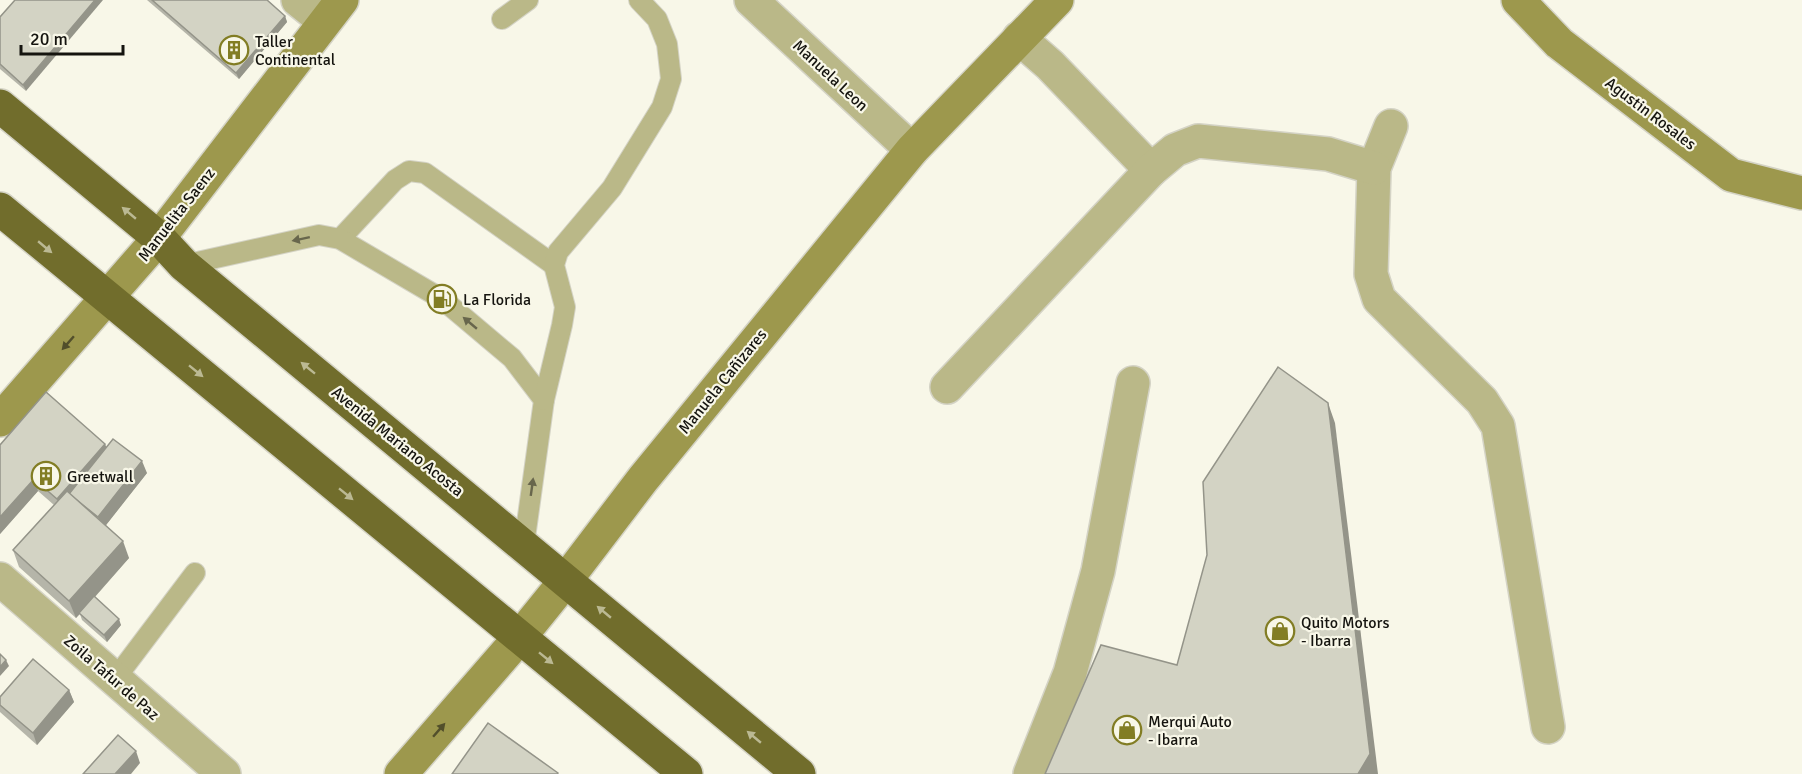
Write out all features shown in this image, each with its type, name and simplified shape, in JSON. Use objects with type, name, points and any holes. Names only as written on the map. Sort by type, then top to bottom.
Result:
[{"type":"highway","name":"Avenida Mariano Acosta","points":[[0,106],[159,238],[184,265],[799,774]]},
{"type":"highway","points":[[0,209],[686,774]]},
{"type":"street","points":[[298,0],[333,11]]},
{"type":"street","name":"Manuela Cañizares","points":[[401,774],[567,580],[643,479],[912,150],[1057,0]]},
{"type":"street","name":"Agustin Rosales","points":[[1518,0],[1559,43],[1731,175],[1802,193]]},
{"type":"street","name":"Manuela Leon","points":[[767,5],[912,150]]},
{"type":"street","name":"Manuelita Saenz","points":[[0,420],[159,238],[333,11]]},
{"type":"street","points":[[1019,38],[1050,65],[1151,170]]},
{"type":"street","points":[[1391,126],[1374,168],[1371,274],[1379,299],[1482,401],[1498,426],[1548,727]]},
{"type":"street","points":[[947,387],[1151,170],[1175,150],[1198,141],[1328,154],[1374,168]]},
{"type":"street","points":[[1030,774],[1070,673],[1098,571],[1133,383]]},
{"type":"street","name":"Zoila Tafur de Paz","points":[[0,579],[224,774]]},
{"type":"lane","points":[[501,19],[528,0]]},
{"type":"lane","points":[[524,545],[544,400],[565,307],[554,266],[558,252],[612,188],[662,107],[670,79],[667,44],[657,19],[639,0]]},
{"type":"lane","points":[[340,239],[395,180],[409,171],[425,173],[554,266]]},
{"type":"lane","points":[[184,265],[319,235],[340,239],[442,299],[512,358],[544,400]]},
{"type":"lane","points":[[115,679],[195,573]]},
{"type":"building","points":[[15,0],[95,0],[23,85],[0,64],[0,17]]},
{"type":"building","name":"Taller Continental","points":[[152,0],[267,0],[285,16],[236,73]]},
{"type":"building","name":"Quito Motors - Ibarra","points":[[1278,367],[1328,403],[1370,754],[1358,774],[1045,774],[1101,645],[1177,665],[1207,555],[1203,482]]},
{"type":"building","name":"Greetwall","points":[[46,392],[105,444],[57,499],[34,479],[0,517],[0,445]]},
{"type":"building","points":[[113,439],[142,461],[98,517],[69,494]]},
{"type":"building","points":[[67,491],[123,541],[69,601],[13,550]]},
{"type":"building","points":[[94,596],[119,619],[104,635],[79,613]]},
{"type":"building","points":[[0,654],[6,660],[0,667]]},
{"type":"building","points":[[33,659],[69,690],[33,733],[0,705],[0,697]]},
{"type":"building","points":[[488,723],[558,773],[452,774]]},
{"type":"building","points":[[118,735],[136,751],[115,774],[83,774]]},
{"type":"place","name":"Taller Continental","points":[[234,50]]},
{"type":"place","name":"La Florida","points":[[442,299]]},
{"type":"place","name":"Greetwall","points":[[46,476]]},
{"type":"place","name":"Quito Motors - Ibarra","points":[[1280,631]]},
{"type":"place","name":"Merqui Auto - Ibarra","points":[[1127,730]]}]
